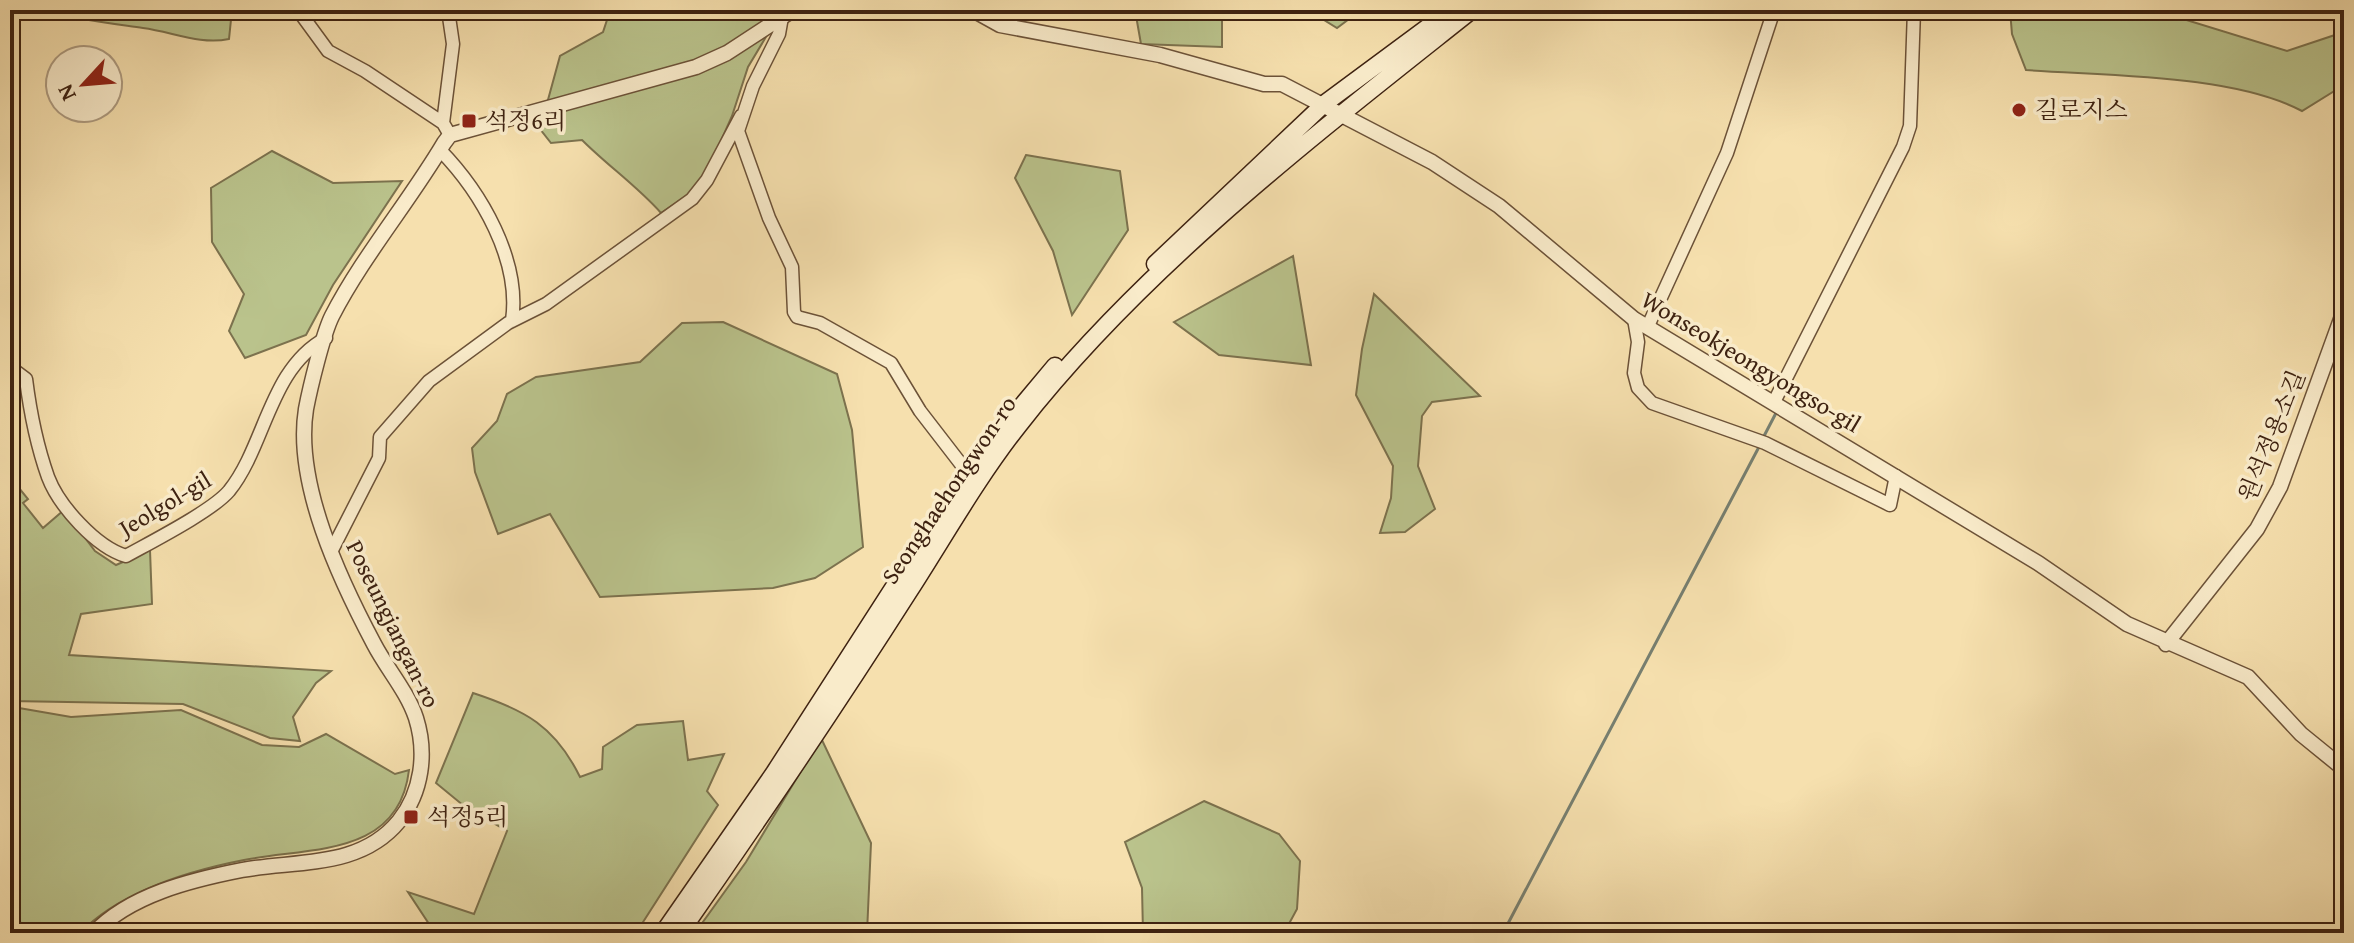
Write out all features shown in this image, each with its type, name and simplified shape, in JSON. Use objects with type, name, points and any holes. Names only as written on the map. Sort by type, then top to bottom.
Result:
[{"type":"main road","name":"Seonghaehongwon-ro","points":[[663,933],[791,748],[973,464],[1075,344],[1331,109],[1451,10]]},
{"type":"main road","name":"Seonghaehongwon-ro","points":[[680,933],[893,616],[973,488],[1019,425],[1086,347],[1331,109],[1472,10]]},
{"type":"street","points":[[298,10],[328,51],[365,71],[446,129],[696,67],[727,53],[788,14]]},
{"type":"street","points":[[446,129],[453,44],[448,10]]},
{"type":"street","name":"Wonseokjeongyongso-gil","points":[[973,10],[1000,25],[1160,55],[1264,84],[1282,84],[1432,162],[1499,206],[1634,319],[2038,563],[2127,624],[2166,644],[2248,677],[2301,734],[2344,769]]},
{"type":"street","points":[[1648,326],[1727,153],[1774,10]]},
{"type":"street","points":[[1774,402],[1903,147],[1910,126],[1914,10]]},
{"type":"street","points":[[332,550],[379,458],[380,437],[429,381],[512,321],[546,304],[692,199],[707,180],[741,116],[788,14]]},
{"type":"street","points":[[741,116],[738,131],[769,218],[792,267],[794,312],[797,317],[820,323],[891,363],[920,411],[964,468]]},
{"type":"street","name":"Poseungjangan-ro","points":[[94,933],[108,918],[166,890],[243,870],[308,865],[359,852],[390,831],[412,803],[421,763],[416,719],[408,699],[374,645],[332,550],[305,467],[306,410],[331,318],[440,150],[446,129]]},
{"type":"street","points":[[440,150],[466,179],[489,219],[510,270],[515,300],[512,321]]},
{"type":"street","name":"원석정용소길","points":[[2166,644],[2265,515],[2280,487],[2344,311]]},
{"type":"street","points":[[1634,319],[1638,342],[1634,373],[1638,388],[1652,403],[1760,441],[1890,505],[1896,476]]},
{"type":"street","name":"Jeolgol-gil","points":[[10,367],[26,379],[30,412],[48,478],[87,529],[110,551],[126,556],[227,494],[239,476],[271,403],[309,347],[326,338]]},
{"type":"green space","points":[[39,10],[232,10],[229,39],[218,40],[197,39]]},
{"type":"green space","points":[[651,10],[782,10],[748,67],[732,116],[701,186],[661,213],[582,140],[551,143],[540,129],[560,56],[603,32],[609,14]]},
{"type":"green space","points":[[1135,10],[1222,10],[1222,47],[1141,44]]},
{"type":"green space","points":[[1308,10],[1361,10],[1337,28]]},
{"type":"green space","points":[[2010,10],[2154,10],[2287,51],[2344,32],[2344,85],[2302,111],[2273,99],[2205,83],[2026,70],[2012,34]]},
{"type":"green space","points":[[272,151],[333,183],[402,181],[333,285],[306,335],[245,358],[229,331],[244,294],[212,242],[211,188]]},
{"type":"green space","points":[[1026,155],[1120,171],[1128,230],[1072,315],[1053,251],[1015,178]]},
{"type":"green space","points":[[1293,256],[1311,365],[1219,355],[1174,322]]},
{"type":"green space","points":[[1374,294],[1480,396],[1432,402],[1422,416],[1418,466],[1435,509],[1405,532],[1380,533],[1391,498],[1393,466],[1356,395]]},
{"type":"green space","points":[[723,322],[837,374],[852,430],[863,547],[815,578],[773,588],[600,597],[550,514],[498,534],[475,472],[472,448],[497,421],[507,394],[536,377],[640,362],[682,323]]},
{"type":"green space","points":[[10,477],[28,499],[23,503],[43,528],[64,510],[95,551],[116,565],[150,550],[152,604],[81,614],[69,655],[331,671],[316,683],[293,717],[300,741],[270,738],[183,704],[10,701]]},
{"type":"green space","points":[[473,693],[508,706],[537,722],[560,745],[580,777],[602,769],[603,747],[637,725],[683,721],[688,760],[724,754],[707,791],[718,805],[636,933],[624,933],[609,923],[587,933],[435,933],[408,892],[474,914],[507,831],[464,806],[436,783]]},
{"type":"green space","points":[[19,708],[71,717],[181,710],[262,745],[299,747],[326,734],[395,774],[409,770],[402,799],[388,819],[369,834],[322,849],[244,860],[178,877],[115,906],[80,933],[24,933],[10,892],[10,710]]},
{"type":"green space","points":[[821,738],[871,843],[867,933],[695,933],[746,862]]},
{"type":"green space","points":[[1204,801],[1279,834],[1300,861],[1297,909],[1284,933],[1143,933],[1142,888],[1125,842]]},
{"type":"waterway","points":[[1763,438],[1776,413]]},
{"type":"waterway","points":[[1503,933],[1760,445]]},
{"type":"place","name":"길로지스","points":[[2019,110]]},
{"type":"place","name":"석정6리","points":[[469,121]]},
{"type":"place","name":"석정5리","points":[[411,817]]}]
